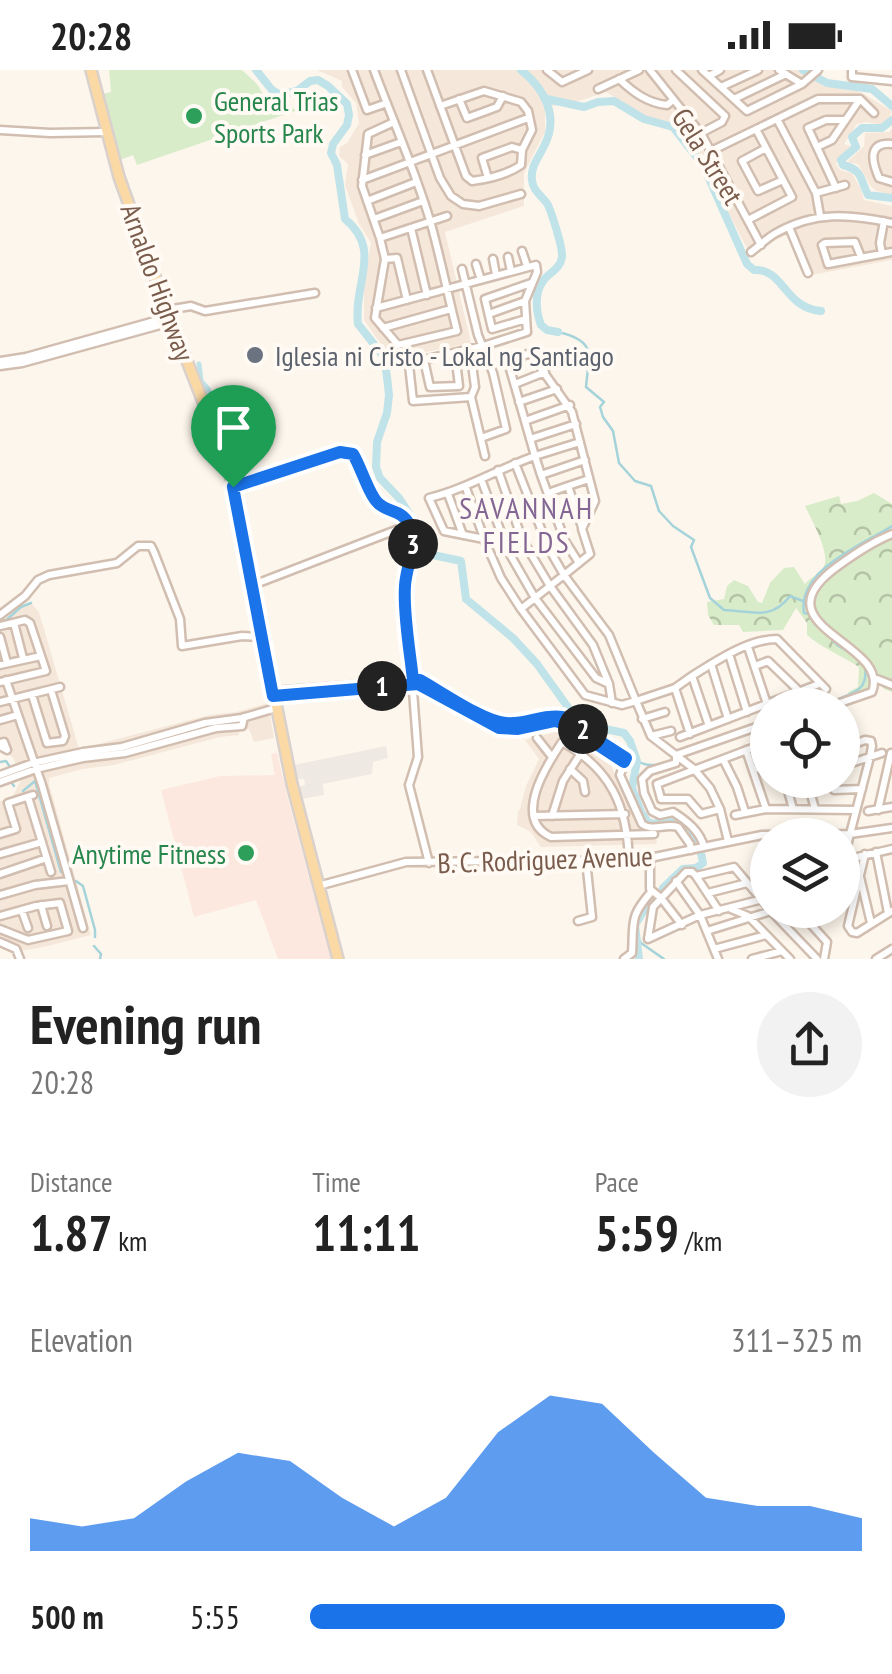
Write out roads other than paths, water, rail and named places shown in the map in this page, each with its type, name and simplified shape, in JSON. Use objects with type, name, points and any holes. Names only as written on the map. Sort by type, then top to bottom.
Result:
[{"type":"main road","name":"Arnaldo Highway","points":[[91,70],[119,178],[223,449],[295,797],[338,959]]},
{"type":"street","points":[[352,70],[367,110],[386,103]]},
{"type":"street","points":[[374,70],[386,103],[394,122],[409,162],[430,222],[457,331],[398,345],[375,318],[385,259],[362,180],[368,134],[394,122]]},
{"type":"street","points":[[401,70],[446,191],[463,204],[479,206],[521,194]]},
{"type":"street","points":[[427,70],[454,145],[466,176],[472,181],[488,178],[521,165],[522,150],[532,133],[524,105],[484,91],[440,106]]},
{"type":"street","points":[[547,70],[562,82],[588,70]]},
{"type":"street","points":[[598,89],[639,70]]},
{"type":"street","name":"Gela Street","points":[[650,70],[700,133],[761,245]]},
{"type":"street","points":[[676,70],[725,116],[722,122],[700,133]]},
{"type":"street","points":[[705,73],[720,70]]},
{"type":"street","points":[[721,88],[758,70]]},
{"type":"street","points":[[852,70],[852,77],[868,74],[892,81]]},
{"type":"street","points":[[882,80],[883,70]]},
{"type":"street","points":[[734,100],[782,72],[802,84]]},
{"type":"street","points":[[705,73],[746,111],[802,84],[814,73]]},
{"type":"street","points":[[619,79],[652,102],[666,105],[674,100]]},
{"type":"street","points":[[459,99],[467,118],[497,107],[503,96]]},
{"type":"street","points":[[711,151],[818,100],[860,100],[874,113]]},
{"type":"street","points":[[817,147],[832,140],[860,100]]},
{"type":"street","points":[[362,180],[528,118]]},
{"type":"street","points":[[777,119],[816,192],[820,216]]},
{"type":"street","points":[[816,192],[841,187],[808,128],[826,120],[846,120]]},
{"type":"street","points":[[748,220],[792,197],[756,129]]},
{"type":"street","points":[[0,130],[50,134],[107,132]]},
{"type":"street","points":[[365,156],[401,142]]},
{"type":"street","points":[[892,144],[880,144],[873,154],[879,178],[892,182]]},
{"type":"street","points":[[488,178],[482,158],[512,147],[522,150]]},
{"type":"street","points":[[766,148],[742,161],[758,191],[783,180]]},
{"type":"street","points":[[367,201],[416,182]]},
{"type":"street","points":[[374,219],[423,201]]},
{"type":"street","points":[[750,252],[775,233],[820,216],[843,215],[888,222],[880,243],[882,254]]},
{"type":"street","points":[[380,238],[447,216]]},
{"type":"street","points":[[411,228],[427,295]]},
{"type":"street","points":[[789,228],[808,273]]},
{"type":"street","points":[[861,258],[855,242],[825,243],[821,247],[828,264],[861,258],[892,252]]},
{"type":"street","points":[[522,251],[527,266]]},
{"type":"street","points":[[508,256],[511,271]]},
{"type":"street","points":[[385,259],[397,258],[407,300]]},
{"type":"street","points":[[493,259],[496,275]]},
{"type":"street","points":[[476,264],[482,280]]},
{"type":"street","points":[[376,308],[535,264],[538,272],[525,301],[527,332],[410,363],[413,400],[471,397]]},
{"type":"street","points":[[462,268],[506,429],[481,438]]},
{"type":"street","points":[[526,319],[492,329],[486,297],[532,282]]},
{"type":"street","points":[[0,364],[50,353],[191,306],[205,310],[315,294]]},
{"type":"street","points":[[489,314],[525,301]]},
{"type":"street","points":[[382,328],[452,310]]},
{"type":"street","points":[[470,349],[476,387],[471,397],[485,456]]},
{"type":"street","points":[[424,360],[430,387],[459,386],[455,353]]},
{"type":"street","points":[[579,562],[565,540],[548,493],[508,360],[530,353],[570,405],[594,504],[582,528]]},
{"type":"street","points":[[514,384],[545,372]]},
{"type":"street","points":[[519,402],[558,389]]},
{"type":"street","points":[[525,421],[570,405]]},
{"type":"street","points":[[530,439],[576,424]]},
{"type":"street","points":[[484,539],[444,531],[429,498],[466,488],[498,470],[580,442]]},
{"type":"street","points":[[233,487],[348,452],[364,472],[374,499],[383,508],[396,509],[409,525],[414,539],[405,586],[418,757],[409,785],[429,863]]},
{"type":"street","points":[[542,475],[584,460]]},
{"type":"street","points":[[516,463],[549,549],[609,635],[642,720],[651,736],[710,788],[728,842]]},
{"type":"street","points":[[498,470],[522,539],[593,645],[609,684],[612,703]]},
{"type":"street","points":[[482,479],[508,551],[535,598],[596,678],[609,684]]},
{"type":"street","points":[[548,493],[589,479]]},
{"type":"street","points":[[521,609],[590,554],[568,486]]},
{"type":"street","points":[[466,488],[501,578],[586,695],[622,705],[636,701],[675,688],[729,654],[775,638],[822,687],[818,688]]},
{"type":"street","points":[[448,493],[463,535]]},
{"type":"street","points":[[252,586],[409,525]]},
{"type":"street","points":[[860,696],[872,692],[876,685],[869,660],[820,620],[811,601],[813,590],[823,577],[870,543],[892,534]]},
{"type":"street","points":[[0,614],[25,596],[38,580],[117,563],[138,546],[146,545],[154,552],[180,618],[182,646],[262,636]]},
{"type":"street","points":[[0,626],[24,620],[30,623],[46,671],[3,681],[40,781],[83,928]]},
{"type":"street","points":[[14,623],[23,658]]},
{"type":"street","points":[[0,637],[4,664],[41,656]]},
{"type":"street","points":[[748,647],[762,688]]},
{"type":"street","points":[[729,654],[747,712]]},
{"type":"street","points":[[755,666],[768,661],[796,688]]},
{"type":"street","points":[[711,664],[728,719]]},
{"type":"street","points":[[692,676],[710,726]]},
{"type":"street","points":[[876,678],[892,684]]},
{"type":"street","points":[[273,694],[413,682],[499,728],[518,729],[555,721],[566,724],[625,760],[620,776],[642,824],[648,828],[678,827],[692,850]]},
{"type":"street","points":[[0,702],[56,688],[63,741],[47,743],[32,695]]},
{"type":"street","points":[[675,688],[690,734]]},
{"type":"street","points":[[0,779],[47,763],[126,753],[243,722],[276,708]]},
{"type":"street","points":[[680,738],[750,711]]},
{"type":"street","points":[[642,720],[665,712]]},
{"type":"street","points":[[0,720],[18,715]]},
{"type":"street","points":[[40,781],[47,763],[59,757],[122,747],[205,723],[243,722]]},
{"type":"street","points":[[673,753],[750,729]]},
{"type":"street","points":[[651,736],[672,731]]},
{"type":"street","points":[[536,738],[552,758]]},
{"type":"street","points":[[630,860],[628,836],[625,814],[600,768],[562,742],[537,790],[532,810],[544,834],[628,836],[654,834]]},
{"type":"street","points":[[854,818],[872,743],[860,742]]},
{"type":"street","points":[[720,810],[701,814],[688,799],[660,798],[658,783],[750,749]]},
{"type":"street","points":[[746,750],[750,761]]},
{"type":"street","points":[[30,752],[47,763]]},
{"type":"street","points":[[21,771],[30,752]]},
{"type":"street","points":[[552,816],[558,794],[581,752]]},
{"type":"street","points":[[673,753],[676,763],[645,774],[644,793],[652,811],[680,816],[699,833],[704,847]]},
{"type":"street","points":[[860,760],[887,753],[890,772],[873,810],[892,807]]},
{"type":"street","points":[[723,759],[745,812]]},
{"type":"street","points":[[570,770],[582,781],[585,792]]},
{"type":"street","points":[[21,771],[40,781]]},
{"type":"street","points":[[882,792],[892,790]]},
{"type":"street","points":[[0,834],[16,829],[8,803],[31,796],[51,872]]},
{"type":"street","points":[[762,798],[766,809]]},
{"type":"street","points":[[790,798],[793,810]]},
{"type":"street","points":[[812,798],[816,810]]},
{"type":"street","points":[[735,815],[766,809],[856,810]]},
{"type":"street","points":[[532,816],[625,814]]},
{"type":"street","name":"B. C. Rodriguez Avenue","points":[[860,833],[892,828]]},
{"type":"street","name":"B. C. Rodriguez Avenue","points":[[318,886],[406,862],[650,859],[750,837]]},
{"type":"street","points":[[0,854],[42,842]]},
{"type":"street","points":[[860,855],[892,849]]},
{"type":"street","points":[[850,928],[854,934],[890,912],[876,852]]},
{"type":"street","points":[[865,854],[860,876],[872,923]]},
{"type":"street","points":[[0,874],[47,858]]},
{"type":"street","points":[[650,859],[652,891],[682,925]]},
{"type":"street","points":[[578,921],[592,917],[586,860]]},
{"type":"street","points":[[696,876],[734,867],[750,888]]},
{"type":"street","points":[[750,902],[723,909],[700,915],[648,939],[653,907],[686,872],[692,872],[723,909],[750,918]]},
{"type":"street","points":[[0,895],[69,881]]},
{"type":"street","points":[[676,881],[700,915],[718,959]]},
{"type":"street","points":[[708,893],[747,884]]},
{"type":"street","points":[[624,959],[632,953],[636,908],[652,891]]},
{"type":"street","points":[[0,916],[60,903],[68,931],[28,940],[0,929]]},
{"type":"street","points":[[41,905],[46,926]]},
{"type":"street","points":[[22,910],[28,928]]},
{"type":"street","points":[[707,931],[750,918]]},
{"type":"street","points":[[760,928],[790,959]]},
{"type":"street","points":[[788,928],[820,959],[827,942],[814,928]]},
{"type":"street","points":[[714,949],[766,934]]},
{"type":"street","points":[[0,942],[16,949],[20,959]]},
{"type":"street","points":[[876,959],[892,949]]},
{"type":"street","points":[[752,959],[782,951]]},
{"type":"waterway","points":[[256,70],[280,95],[318,80],[347,104],[347,125],[331,153],[337,165],[345,219],[356,231],[364,255],[358,324],[384,357],[389,395],[377,442],[376,467],[380,478],[399,498],[433,555],[461,561],[466,599],[513,638],[570,710],[596,727],[624,733],[630,741],[637,761],[632,788],[641,812],[653,824],[674,818],[693,838],[702,856],[703,863],[683,869],[663,888]]},
{"type":"waterway","points":[[521,70],[536,85],[550,113],[549,134],[532,175],[534,188],[550,209],[562,253],[559,265],[545,278],[537,297],[541,325],[558,332]]},
{"type":"waterway","points":[[803,70],[827,83],[872,89],[892,106]]},
{"type":"waterway","points":[[547,99],[584,107],[614,101],[644,119],[673,127],[703,165],[747,264],[772,275],[799,303],[821,311]]},
{"type":"waterway","points":[[892,120],[882,128],[862,128],[852,137],[856,147],[841,160],[858,172],[868,195],[892,198]]},
{"type":"waterway","points":[[558,332],[579,340],[588,350],[586,387],[604,402],[600,407],[613,431],[619,463],[635,481],[651,486],[659,511],[694,540],[691,547],[710,598],[724,610],[752,613],[776,609],[790,596],[803,601]]},
{"type":"waterway","points":[[199,364],[201,381],[214,402]]},
{"type":"waterway","points":[[825,633],[804,613],[811,584],[834,561],[892,526]]},
{"type":"waterway","points":[[0,621],[31,603]]},
{"type":"waterway","points":[[831,638],[852,654]]},
{"type":"waterway","points":[[859,688],[865,666]]},
{"type":"waterway","points":[[637,761],[654,765],[672,760]]},
{"type":"waterway","points":[[0,762],[6,761],[10,767]]},
{"type":"waterway","points":[[23,791],[35,781],[61,872]]},
{"type":"waterway","points":[[76,881],[83,886],[95,937]]},
{"type":"waterway","points":[[639,959],[635,925],[652,897]]},
{"type":"waterway","points":[[637,936],[664,959]]},
{"type":"waterway","points":[[94,946],[101,954],[100,959]]},
{"type":"place","name":"General Trias Sports Park","points":[[194,116]]},
{"type":"place","name":"Iglesia ni Cristo - Lokal ng Santiago","points":[[255,355]]},
{"type":"place","name":"Anytime Fitness","points":[[246,853]]},
{"type":"district","name":"SAVANNAH FIELDS","points":[[527,524]]}]
